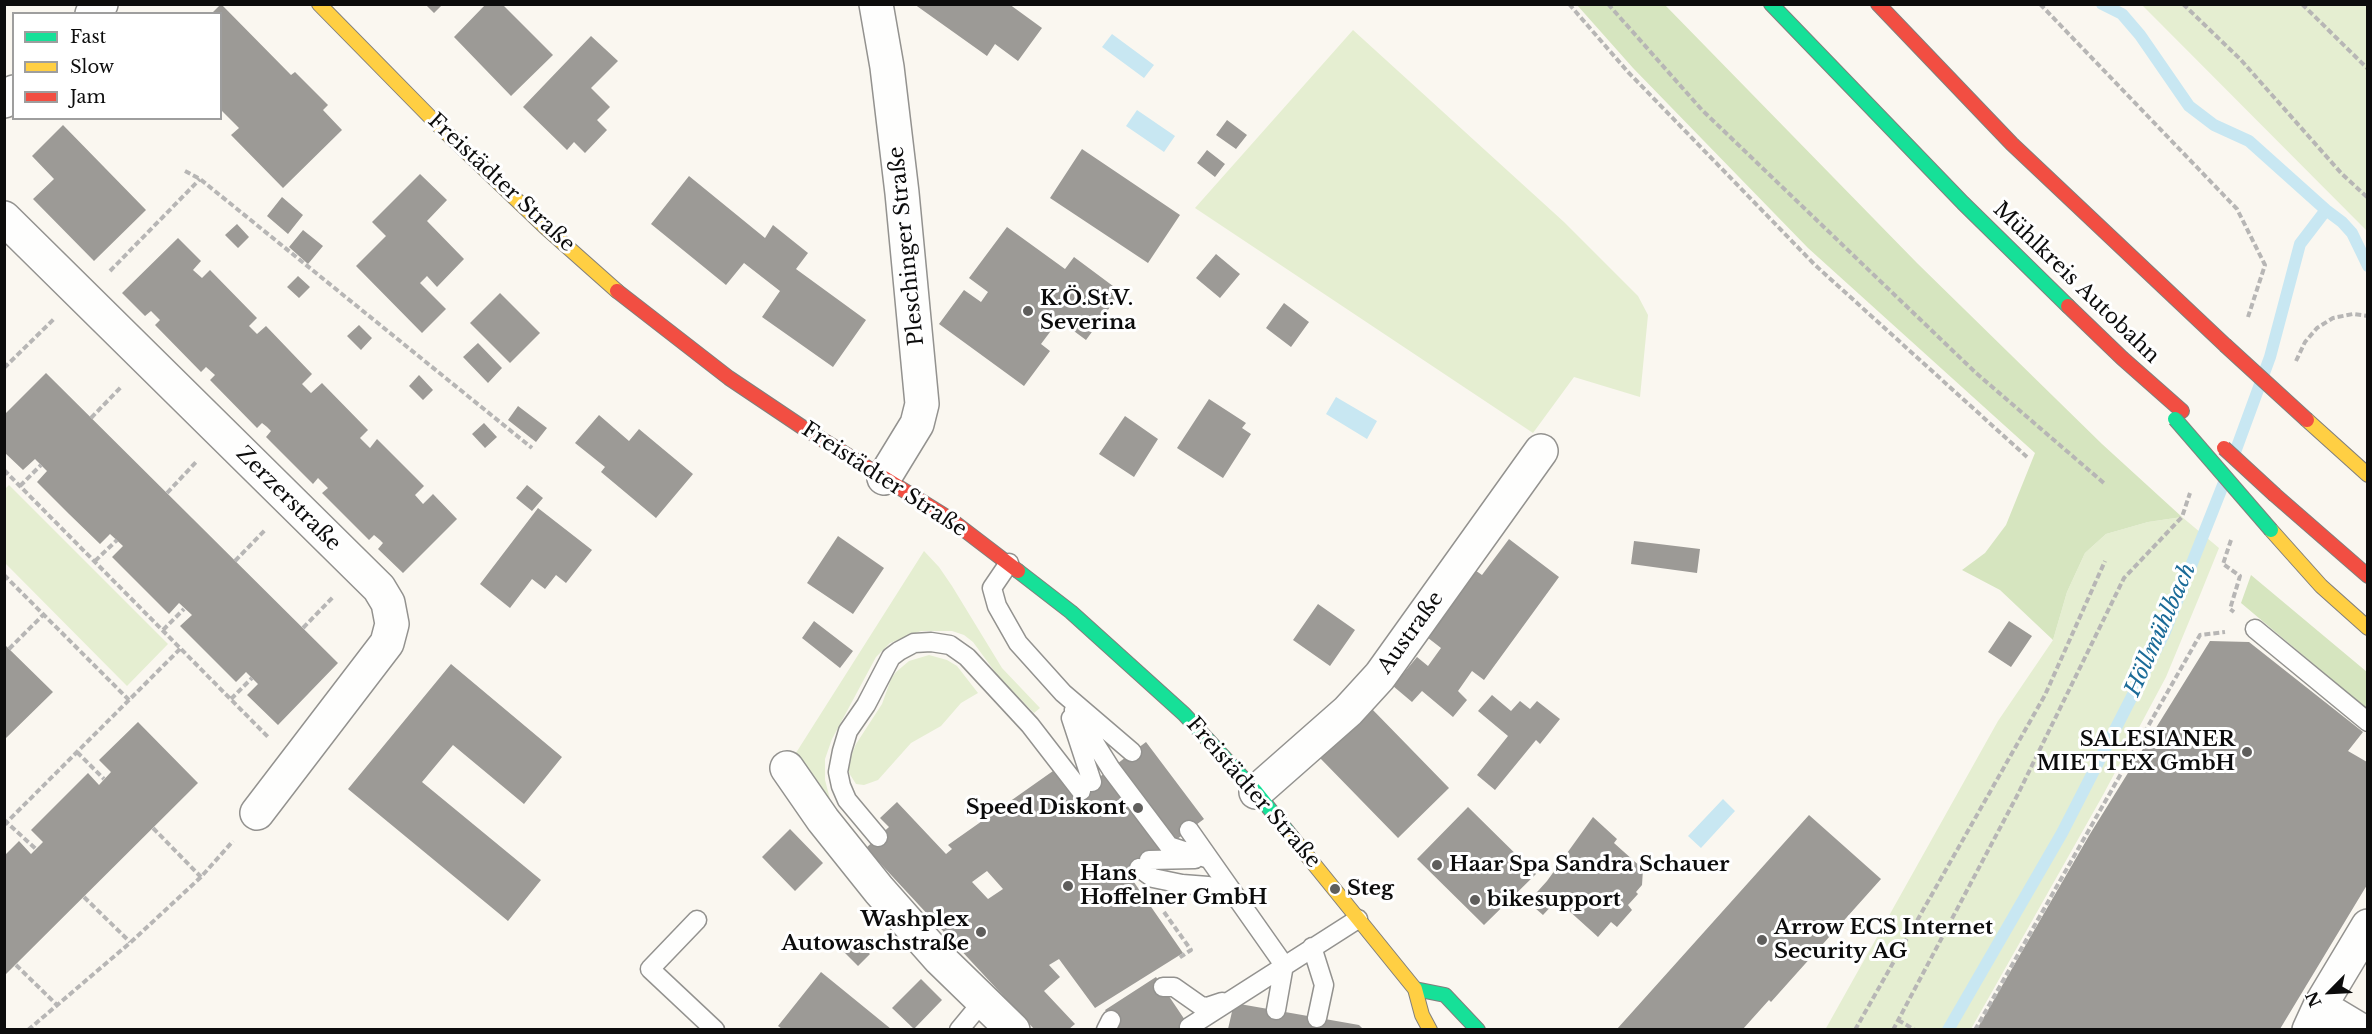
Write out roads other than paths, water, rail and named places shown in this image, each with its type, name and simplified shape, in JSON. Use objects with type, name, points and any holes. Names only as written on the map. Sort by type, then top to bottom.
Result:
[{"type":"main road","name":"Freistädter Straße","points":[[319,4],[435,122],[545,227],[619,292],[729,378],[950,519],[1071,612],[1168,699],[1256,792],[1415,989],[1422,1015],[1430,1029]]},
{"type":"main road","name":"Mühlkreis Autobahn","points":[[1771,4],[1963,203],[2179,415],[2199,426]]},
{"type":"main road","points":[[1878,4],[2012,144],[2367,475]]},
{"type":"main road","points":[[2179,415],[2271,530],[2321,586],[2367,628]]},
{"type":"main road","points":[[2216,442],[2367,576]]},
{"type":"main road","points":[[1415,989],[1445,995],[1478,1029]]},
{"type":"street","name":"Pleschinger Straße","points":[[876,4],[887,67],[903,204],[922,404],[918,424],[884,478]]},
{"type":"street","name":"Zerzerstraße","points":[[4,218],[379,588],[388,603],[392,624],[387,643],[257,813]]},
{"type":"street","name":"Austraße","points":[[1256,792],[1348,711],[1380,676],[1541,451]]},
{"type":"street","points":[[787,768],[823,820],[879,890],[997,1020]]},
{"type":"street","points":[[2360,1029],[2314,1018],[2367,926]]},
{"type":"lane","points":[[1009,563],[992,588],[997,606],[1018,643],[1063,693],[1132,752]]},
{"type":"lane","points":[[2255,629],[2367,722]]},
{"type":"lane","points":[[878,837],[847,800],[838,772],[848,731],[866,705],[891,657],[898,651],[914,643],[931,642],[950,645],[967,657],[1087,786],[1063,693]]},
{"type":"lane","points":[[1063,693],[1111,769],[1168,846],[1209,859]]},
{"type":"lane","points":[[1190,830],[1284,965],[1276,1010]]},
{"type":"lane","points":[[1209,859],[1144,864],[1154,878],[1220,890],[1234,896],[1244,909]]},
{"type":"lane","points":[[1189,1027],[1358,919]]},
{"type":"lane","points":[[697,920],[650,969],[715,1029]]},
{"type":"lane","points":[[1312,947],[1324,985],[1317,1018]]},
{"type":"lane","points":[[1163,987],[1174,987],[1196,1004],[1207,1007],[1234,999]]},
{"type":"lane","points":[[959,1029],[997,1020]]},
{"type":"water","points":[[1112,34],[1154,65],[1144,78],[1102,47]]},
{"type":"water","points":[[1137,110],[1175,136],[1164,152],[1126,126]]},
{"type":"water","points":[[1336,397],[1377,421],[1367,439],[1326,414]]},
{"type":"water","points":[[1723,799],[1735,811],[1701,848],[1688,836]]},
{"type":"waterway","points":[[2102,4],[2122,14],[2140,35],[2189,106],[2214,125],[2249,141],[2342,222],[2352,233],[2368,266]]},
{"type":"waterway","name":"Höllmühlbach","points":[[2234,455],[2270,357],[2300,244],[2326,210]]},
{"type":"waterway","name":"Höllmühlbach","points":[[1948,1030],[2062,833],[2164,634],[2225,480]]},
{"type":"place","name":"K.Ö.St.V. Severina","points":[[1028,311]]},
{"type":"place","name":"SALESIANER MIETTEX GmbH","points":[[2247,752]]},
{"type":"place","name":"Speed Diskont","points":[[1138,808]]},
{"type":"place","name":"Haar Spa Sandra Schauer","points":[[1437,865]]},
{"type":"place","name":"Hans Hoffelner GmbH","points":[[1068,886]]},
{"type":"place","name":"Steg","points":[[1335,889]]},
{"type":"place","name":"bikesupport","points":[[1475,900]]},
{"type":"place","name":"Washplex Autowaschstraße","points":[[981,932]]},
{"type":"place","name":"Arrow ECS Internet Security AG","points":[[1762,940]]}]
